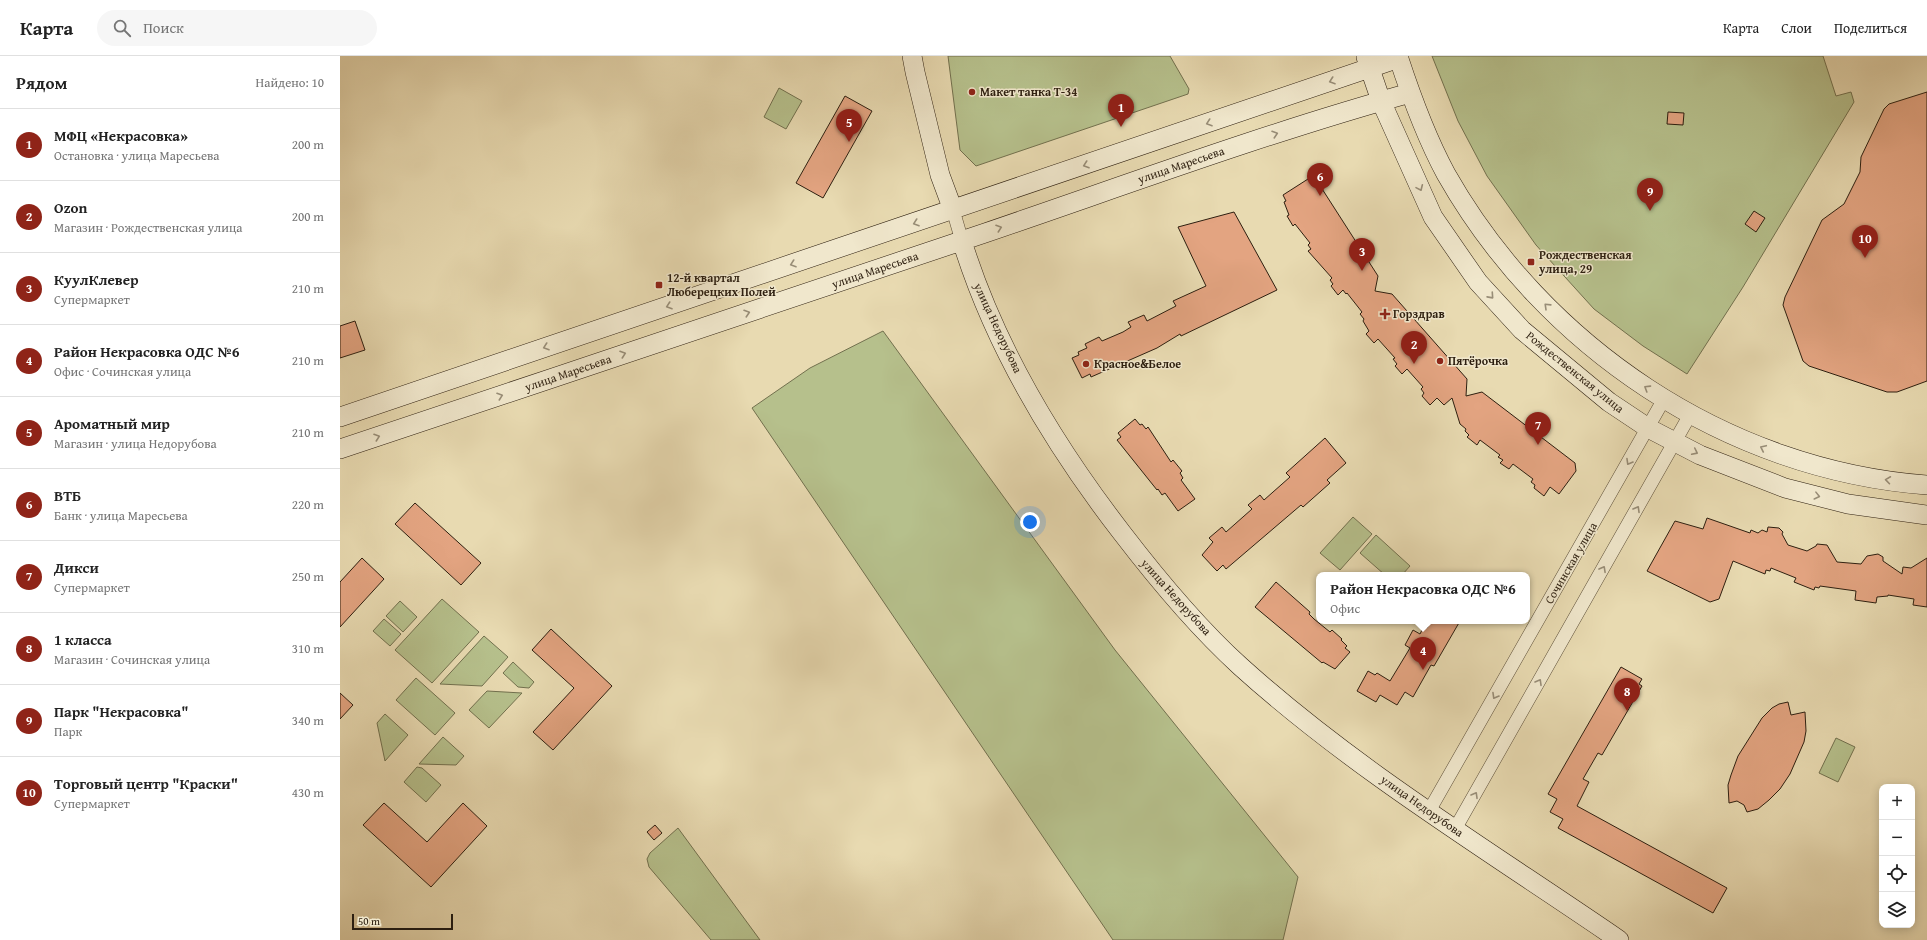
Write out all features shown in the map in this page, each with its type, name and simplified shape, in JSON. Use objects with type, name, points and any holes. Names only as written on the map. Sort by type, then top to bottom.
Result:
[{"type":"street","name":"улица Недорубова","points":[[912,56],[940,175],[988,313],[1009,357],[1049,430],[1087,488],[1159,582],[1240,665],[1314,728],[1429,811],[1619,940]]},
{"type":"street","points":[[340,417],[953,210],[1367,62],[1398,57],[1410,93],[1446,173],[1478,224],[1526,286],[1586,344],[1629,377],[1664,399],[1772,452],[1841,473],[1927,485]]},
{"type":"street","name":"Рождественская улица","points":[[1367,62],[1380,101],[1433,217],[1478,282],[1517,325],[1609,402],[1648,428],[1700,455],[1785,488],[1848,504],[1927,515]]},
{"type":"street","name":"улица Маресьева","points":[[340,450],[962,241],[1195,160],[1380,101],[1410,93]]},
{"type":"street","points":[[1408,160],[1409,146],[1418,139],[1427,142],[1435,150]]},
{"type":"street","name":"Сочинская улица","points":[[1429,811],[1664,399]]},
{"type":"street","points":[[1455,828],[1691,413]]},
{"type":"green space","points":[[948,56],[1170,56],[1189,89],[1188,94],[976,166],[960,150]]},
{"type":"green space","points":[[1432,56],[1823,56],[1836,96],[1851,92],[1854,102],[1743,287],[1687,374],[1643,346],[1594,309],[1536,245],[1487,176],[1458,121]]},
{"type":"green space","points":[[779,88],[802,101],[786,129],[764,117]]},
{"type":"green space","points":[[883,331],[1115,650],[1298,877],[1283,940],[1113,940],[752,408],[810,368]]},
{"type":"green space","points":[[1353,517],[1372,534],[1340,570],[1320,553]]},
{"type":"green space","points":[[1376,535],[1410,566],[1405,572],[1382,572],[1360,553]]},
{"type":"green space","points":[[442,599],[479,632],[432,683],[395,650]]},
{"type":"green space","points":[[400,601],[417,617],[403,632],[386,616]]},
{"type":"green space","points":[[384,619],[401,634],[390,646],[373,631]]},
{"type":"green space","points":[[484,636],[508,657],[482,686],[440,684]]},
{"type":"green space","points":[[513,662],[534,682],[529,688],[518,687],[503,673]]},
{"type":"green space","points":[[416,678],[455,713],[435,735],[396,700]]},
{"type":"green space","points":[[487,691],[522,693],[489,728],[469,710]]},
{"type":"green space","points":[[385,714],[408,735],[385,761],[377,723]]},
{"type":"green space","points":[[443,737],[464,756],[456,765],[419,764]]},
{"type":"green space","points":[[1836,738],[1855,747],[1838,782],[1819,773]]},
{"type":"green space","points":[[417,767],[422,768],[441,785],[426,802],[404,782]]},
{"type":"green space","points":[[678,828],[760,940],[711,940],[649,867],[647,859],[650,853]]},
{"type":"building","points":[[1927,92],[1927,381],[1897,392],[1887,392],[1809,366],[1803,361],[1783,305],[1785,297],[1822,220],[1844,204],[1860,172],[1861,157],[1884,109],[1889,104]]},
{"type":"building","points":[[845,96],[872,111],[823,198],[796,183]]},
{"type":"building","points":[[1668,112],[1684,113],[1683,125],[1667,124]]},
{"type":"building","points":[[1308,179],[1317,181],[1378,276],[1375,291],[1392,294],[1467,379],[1466,396],[1482,392],[1575,463],[1576,471],[1559,494],[1550,487],[1544,496],[1534,488],[1535,485],[1531,482],[1533,479],[1513,464],[1509,469],[1500,463],[1503,460],[1498,457],[1500,455],[1480,440],[1477,445],[1467,437],[1469,435],[1465,431],[1466,429],[1460,424],[1452,398],[1444,405],[1437,398],[1430,405],[1422,396],[1424,393],[1421,389],[1423,387],[1407,369],[1402,374],[1395,366],[1397,364],[1393,359],[1395,358],[1378,339],[1374,343],[1366,334],[1369,331],[1360,314],[1362,312],[1343,290],[1338,295],[1331,286],[1333,284],[1330,280],[1332,278],[1308,251],[1311,249],[1308,245],[1310,243],[1295,224],[1293,226],[1287,216],[1289,215],[1283,195]]},
{"type":"building","points":[[1754,211],[1765,218],[1756,232],[1745,224]]},
{"type":"building","points":[[1234,212],[1277,290],[1181,336],[1180,334],[1157,348],[1091,377],[1090,374],[1082,378],[1072,358],[1079,355],[1078,352],[1087,348],[1085,344],[1099,337],[1102,341],[1123,332],[1131,327],[1128,322],[1144,315],[1147,321],[1176,306],[1173,301],[1206,286],[1178,227]]},
{"type":"building","points":[[355,321],[365,350],[340,358],[340,326]]},
{"type":"building","points":[[1135,419],[1146,429],[1148,427],[1171,462],[1173,460],[1182,471],[1180,473],[1183,478],[1181,480],[1195,499],[1178,511],[1165,493],[1162,495],[1158,489],[1157,490],[1117,440],[1121,437],[1118,433]]},
{"type":"building","points":[[1325,438],[1346,463],[1327,480],[1330,483],[1303,507],[1301,505],[1226,569],[1223,565],[1217,571],[1202,555],[1213,542],[1209,538],[1222,527],[1226,532],[1252,509],[1248,505],[1260,495],[1264,500],[1290,477],[1286,473]]},
{"type":"building","points":[[415,503],[481,563],[461,585],[395,524]]},
{"type":"building","points":[[1707,518],[1750,533],[1751,530],[1758,533],[1762,530],[1767,532],[1768,527],[1779,528],[1783,532],[1782,534],[1788,545],[1807,551],[1817,544],[1827,545],[1837,562],[1861,564],[1867,556],[1878,554],[1883,557],[1883,561],[1902,574],[1903,567],[1911,568],[1927,558],[1927,607],[1913,605],[1914,599],[1888,595],[1877,597],[1876,603],[1855,600],[1856,591],[1820,586],[1819,588],[1815,587],[1814,590],[1794,582],[1796,578],[1771,568],[1770,571],[1766,570],[1765,574],[1733,561],[1719,599],[1710,602],[1647,571],[1675,521],[1703,529]]},
{"type":"building","points":[[362,558],[384,579],[340,627],[340,582]]},
{"type":"building","points":[[1276,582],[1310,612],[1309,614],[1316,621],[1316,624],[1320,624],[1330,632],[1332,630],[1342,639],[1341,640],[1347,646],[1345,648],[1350,652],[1335,669],[1323,662],[1322,663],[1255,607]]},
{"type":"building","points":[[1429,624],[1458,624],[1434,666],[1431,665],[1413,697],[1405,692],[1397,705],[1380,695],[1376,702],[1357,691],[1368,671],[1375,675],[1377,673],[1390,681],[1410,648],[1405,645],[1413,630],[1420,634],[1424,626],[1427,628]]},
{"type":"building","points":[[551,629],[612,686],[553,750],[533,732],[574,688],[532,650]]},
{"type":"building","points":[[1621,667],[1642,679],[1639,684],[1642,686],[1602,755],[1598,753],[1583,779],[1589,782],[1577,806],[1727,888],[1713,913],[1558,828],[1563,819],[1550,812],[1557,799],[1548,794]]},
{"type":"building","points":[[340,693],[353,705],[340,719]]},
{"type":"building","points":[[1788,702],[1791,715],[1805,712],[1806,731],[1804,742],[1790,774],[1780,789],[1758,809],[1747,812],[1744,805],[1737,801],[1729,803],[1728,785],[1738,756],[1762,718],[1772,708],[1779,704]]},
{"type":"building","points":[[384,803],[427,842],[463,803],[487,826],[431,887],[363,825]]},
{"type":"building","points":[[655,825],[662,833],[654,840],[647,832]]},
{"type":"place","name":"Макет танка Т-34","points":[[972,92]]},
{"type":"place","name":"МФЦ «Некрасовка»","points":[[1121,127]]},
{"type":"place","name":"Ароматный мир","points":[[849,142]]},
{"type":"place","name":"ВТБ","points":[[1320,196]]},
{"type":"place","name":"Парк \"Некрасовка\"","points":[[1650,211]]},
{"type":"place","name":"Торговый центр \"Краски\"","points":[[1865,258]]},
{"type":"place","name":"Рождественская улица, 29","points":[[1531,262]]},
{"type":"place","name":"КуулКлевер","points":[[1362,271]]},
{"type":"place","name":"12-й квартал Люберецких Полей","points":[[659,285]]},
{"type":"place","name":"Горздрав","points":[[1385,314]]},
{"type":"place","name":"Пятёрочка","points":[[1440,361]]},
{"type":"place","name":"Красное&Белое","points":[[1086,364]]},
{"type":"place","name":"Ozon","points":[[1414,364]]},
{"type":"place","name":"Дикси","points":[[1538,445]]},
{"type":"place","name":"Район Некрасовка ОДС №6","points":[[1423,670]]},
{"type":"place","name":"1 класса","points":[[1627,711]]}]
